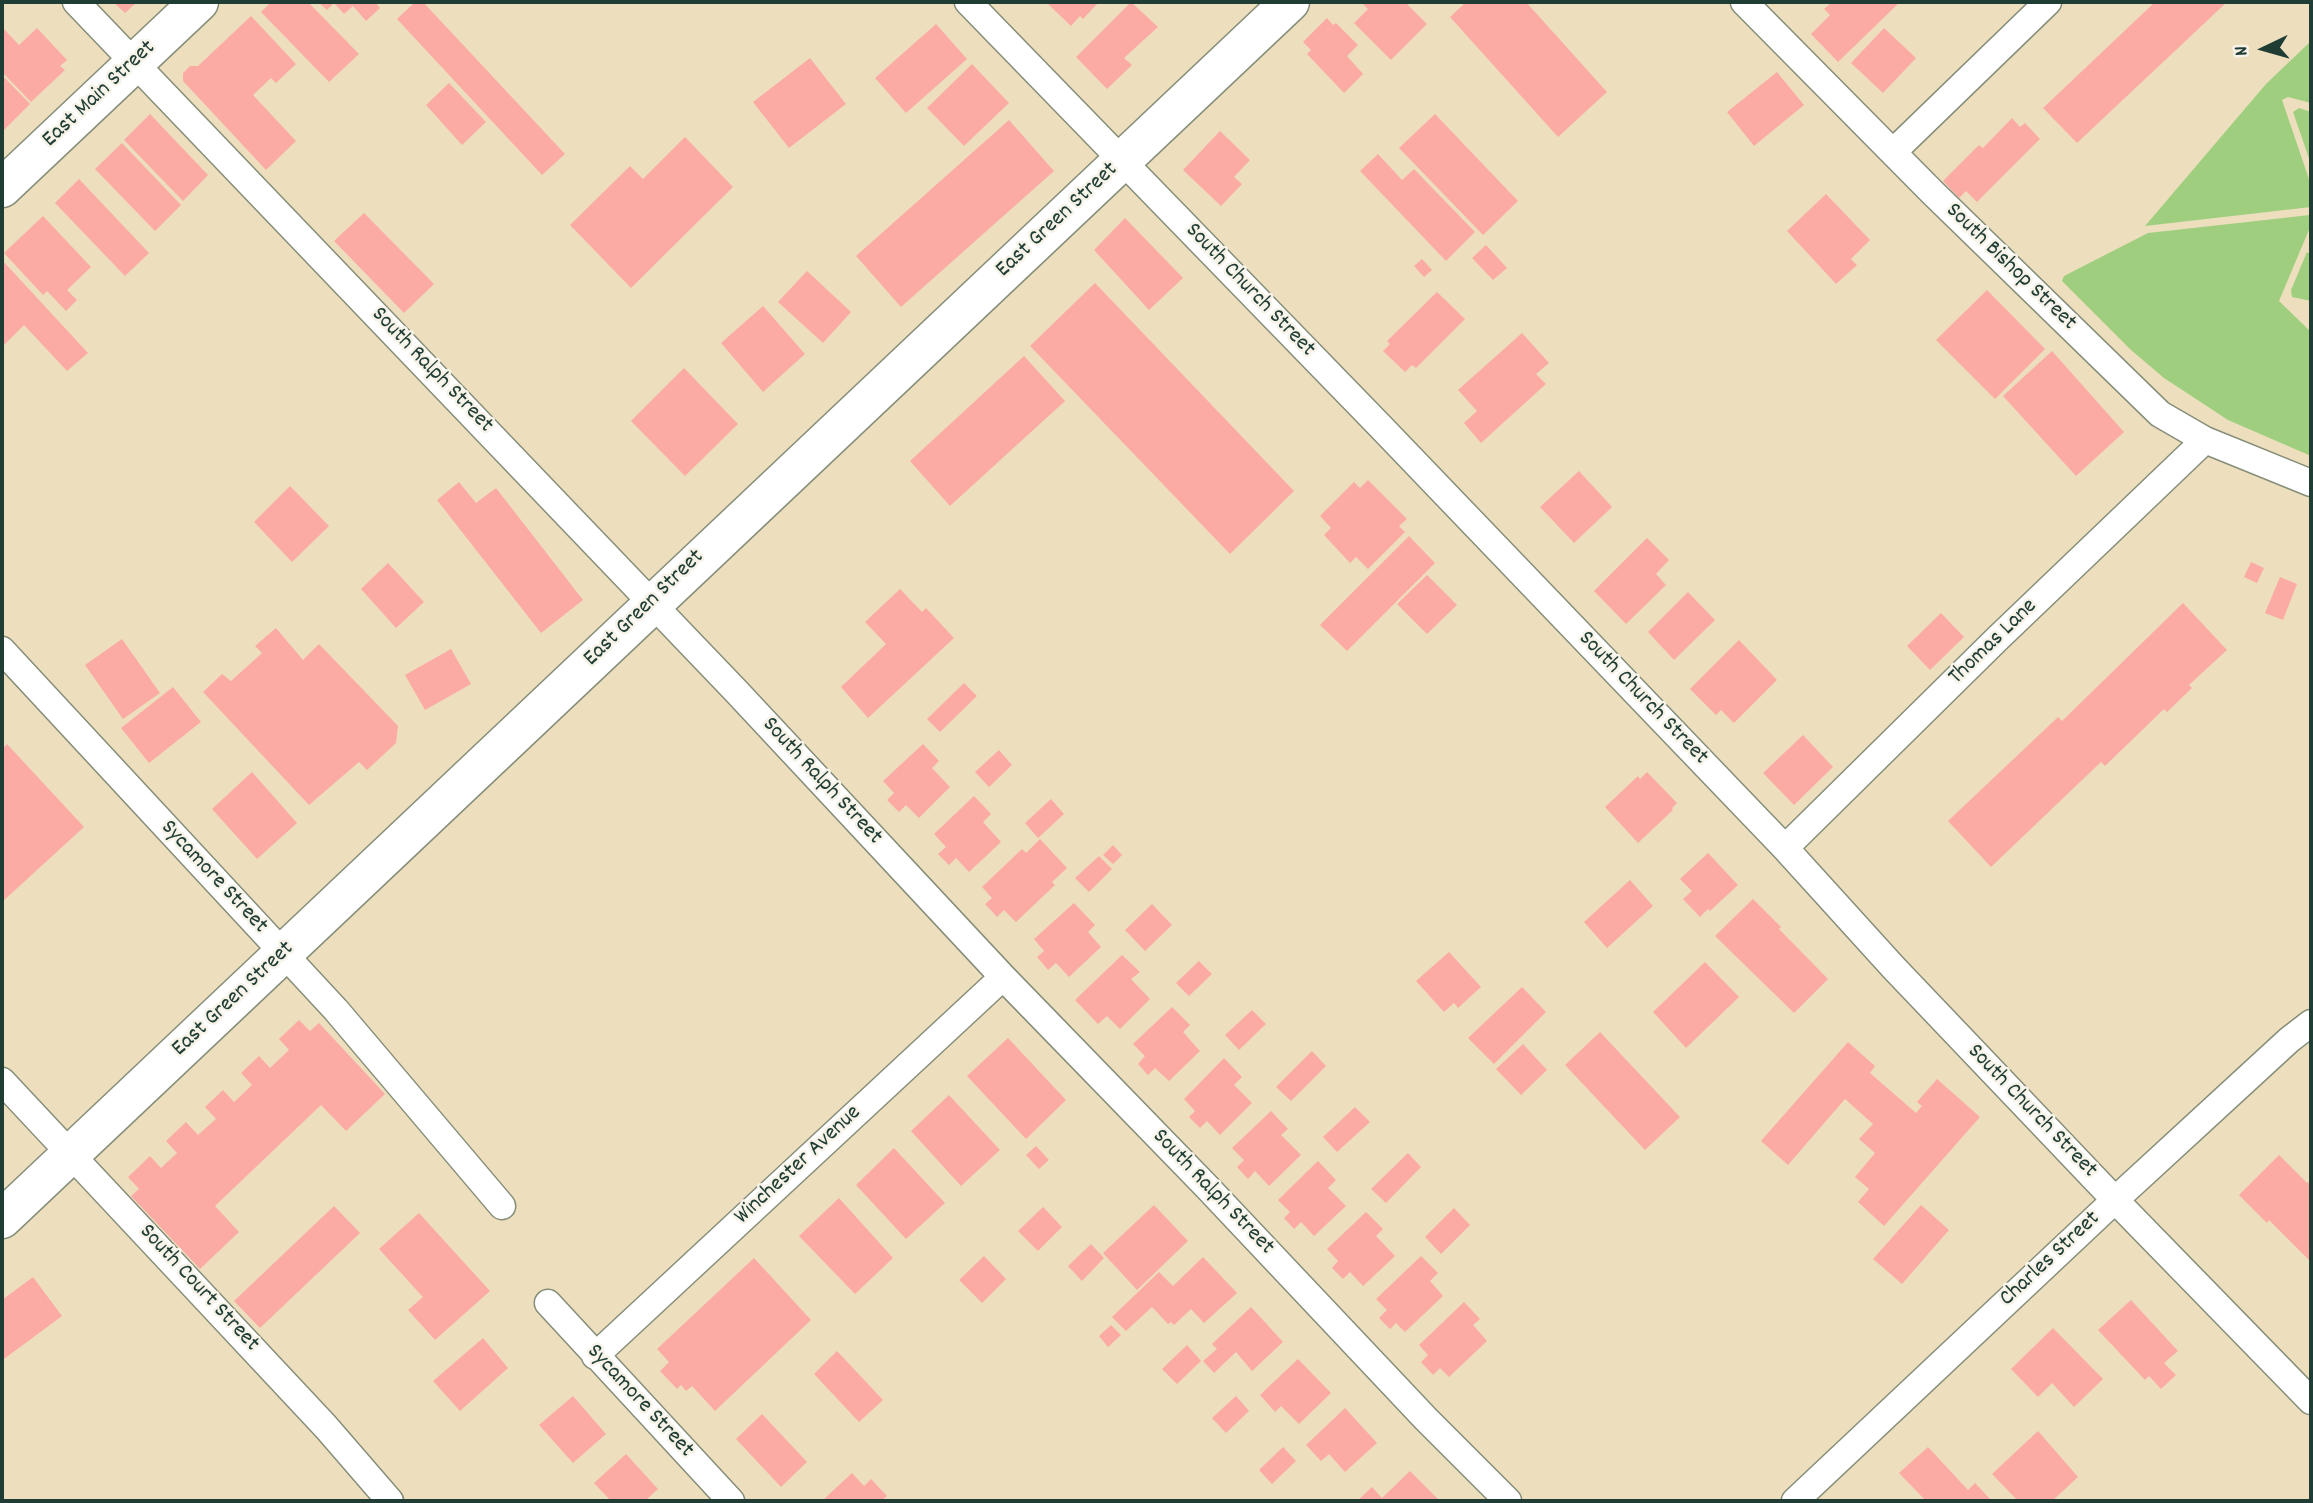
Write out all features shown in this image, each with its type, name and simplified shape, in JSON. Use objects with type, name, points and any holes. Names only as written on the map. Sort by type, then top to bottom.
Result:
[{"type":"street","name":"South Ralph Street","points":[[76,2],[1003,977],[1207,1187],[1426,1419],[1508,1501]]},
{"type":"street","name":"East Main Street","points":[[2,188],[199,2]]},
{"type":"street","name":"South Church Street","points":[[968,2],[1343,387],[1785,848],[1893,967],[2115,1200],[2311,1401]]},
{"type":"street","name":"East Green Street","points":[[2,1219],[1290,2]]},
{"type":"street","name":"South Bishop Street","points":[[1744,2],[2160,414],[2205,440],[2311,483]]},
{"type":"street","points":[[1893,152],[2048,2]]},
{"type":"street","name":"Thomas Lane","points":[[1785,848],[1997,639],[2205,440]]},
{"type":"street","name":"Sycamore Street","points":[[2,650],[164,827],[285,953],[502,1206]]},
{"type":"street","name":"Winchester Avenue","points":[[595,1356],[1003,977]]},
{"type":"street","name":"Charles Street","points":[[1795,1501],[2115,1200],[2289,1040],[2311,1023]]},
{"type":"street","name":"South Court Street","points":[[2,1081],[326,1427],[390,1501]]},
{"type":"street","name":"Sycamore Street","points":[[548,1303],[731,1501]]},
{"type":"green space","points":[[2311,41],[2311,103],[2288,97],[2282,100],[2311,185],[2311,207],[2145,226],[2266,84]]},
{"type":"green space","points":[[2299,108],[2311,112],[2311,164],[2293,112]]},
{"type":"green space","points":[[2310,215],[2311,225],[2279,301],[2311,332],[2311,456],[2228,420],[2164,378],[2131,350],[2062,281],[2064,276],[2148,233]]},
{"type":"green space","points":[[2307,252],[2311,255],[2311,301],[2292,297],[2291,290]]},
{"type":"building","points":[[113,2],[137,2],[125,13]]},
{"type":"building","points":[[271,2],[308,2],[359,54],[329,82],[261,12]]},
{"type":"building","points":[[318,2],[375,2],[380,8],[366,21],[353,6],[344,14],[334,3],[327,10]]},
{"type":"building","points":[[415,2],[423,2],[565,154],[542,175],[397,19]]},
{"type":"building","points":[[1099,2],[1083,19],[1080,16],[1071,26],[1048,4]]},
{"type":"building","points":[[1131,2],[1158,27],[1124,58],[1132,65],[1107,89],[1076,57]]},
{"type":"building","points":[[1361,2],[1405,2],[1427,24],[1391,60],[1354,23],[1368,9]]},
{"type":"building","points":[[1466,2],[1526,2],[1607,92],[1558,137],[1450,17]]},
{"type":"building","points":[[1832,2],[1900,2],[1838,62],[1811,34],[1830,15],[1824,9]]},
{"type":"building","points":[[2155,2],[2227,2],[2077,143],[2043,108]]},
{"type":"building","points":[[251,16],[296,64],[276,83],[271,78],[253,95],[296,141],[266,170],[183,81],[183,73],[190,66],[198,66]]},
{"type":"building","points":[[1327,18],[1333,25],[1336,23],[1358,45],[1347,56],[1363,74],[1344,93],[1307,54],[1311,50],[1303,42]]},
{"type":"building","points":[[936,24],[967,59],[906,113],[875,78]]},
{"type":"building","points":[[2,27],[19,45],[37,28],[67,60],[60,66],[65,70],[31,102],[2,72]]},
{"type":"building","points":[[1884,28],[1916,58],[1883,93],[1851,63]]},
{"type":"building","points":[[810,58],[846,104],[789,148],[753,102]]},
{"type":"building","points":[[972,64],[1009,103],[964,146],[927,108]]},
{"type":"building","points":[[1777,72],[1804,105],[1754,146],[1727,112]]},
{"type":"building","points":[[2,75],[30,104],[2,132]]},
{"type":"building","points":[[449,83],[486,122],[462,145],[426,105]]},
{"type":"building","points":[[150,114],[208,175],[183,201],[124,140]]},
{"type":"building","points":[[1435,114],[1518,201],[1483,235],[1399,148]]},
{"type":"building","points":[[2012,118],[2020,127],[2025,123],[2040,139],[1977,202],[1966,191],[1959,198],[1943,181],[1979,145],[1983,148]]},
{"type":"building","points":[[1009,120],[1054,171],[901,307],[856,256]]},
{"type":"building","points":[[1220,131],[1250,160],[1234,177],[1242,184],[1221,206],[1183,170]]},
{"type":"building","points":[[685,137],[733,187],[631,288],[570,225],[630,166],[643,179]]},
{"type":"building","points":[[122,143],[181,205],[155,231],[95,169]]},
{"type":"building","points":[[1378,154],[1402,180],[1414,169],[1475,232],[1446,261],[1360,171]]},
{"type":"building","points":[[79,179],[149,253],[125,276],[55,203]]},
{"type":"building","points":[[1826,194],[1870,240],[1851,259],[1857,265],[1836,284],[1787,231]]},
{"type":"building","points":[[364,213],[434,284],[404,313],[334,241]]},
{"type":"building","points":[[43,216],[91,267],[67,290],[77,300],[66,311],[47,291],[43,295],[4,253]]},
{"type":"building","points":[[1125,218],[1183,278],[1149,310],[1094,250]]},
{"type":"building","points":[[1486,245],[1507,268],[1493,280],[1472,258]]},
{"type":"building","points":[[1422,259],[1432,270],[1424,277],[1414,266]]},
{"type":"building","points":[[2,260],[88,353],[67,371],[24,325],[2,347]]},
{"type":"building","points":[[807,271],[851,312],[823,343],[778,302]]},
{"type":"building","points":[[1095,283],[1294,491],[1230,554],[1030,346]]},
{"type":"building","points":[[1987,290],[2045,349],[1995,399],[1936,340]]},
{"type":"building","points":[[1437,292],[1465,319],[1416,368],[1412,365],[1405,372],[1383,351],[1390,344],[1387,341]]},
{"type":"building","points":[[763,306],[805,354],[763,392],[721,343]]},
{"type":"building","points":[[1522,333],[1549,363],[1536,374],[1546,384],[1481,443],[1464,423],[1477,411],[1458,390]]},
{"type":"building","points":[[2052,351],[2124,432],[2076,476],[2003,396]]},
{"type":"building","points":[[1024,356],[1065,401],[950,506],[910,461]]},
{"type":"building","points":[[684,368],[738,424],[685,476],[631,421]]},
{"type":"building","points":[[1579,471],[1612,507],[1574,543],[1540,507]]},
{"type":"building","points":[[1368,480],[1407,519],[1399,526],[1405,532],[1368,569],[1356,557],[1350,563],[1324,535],[1331,528],[1320,516],[1354,482],[1360,488]]},
{"type":"building","points":[[459,482],[476,503],[496,488],[583,600],[541,633],[437,500]]},
{"type":"building","points":[[290,486],[329,526],[292,562],[254,522]]},
{"type":"building","points":[[1409,536],[1435,563],[1347,651],[1320,625]]},
{"type":"building","points":[[1647,538],[1669,560],[1656,574],[1666,585],[1626,624],[1594,591]]},
{"type":"building","points":[[2251,562],[2264,568],[2257,583],[2244,577]]},
{"type":"building","points":[[388,563],[424,602],[396,628],[361,589]]},
{"type":"building","points":[[1427,575],[1457,605],[1427,634],[1397,604]]},
{"type":"building","points":[[2280,577],[2297,584],[2283,620],[2265,613]]},
{"type":"building","points":[[900,589],[922,612],[926,608],[954,638],[868,718],[841,687],[886,644],[865,622]]},
{"type":"building","points":[[1688,592],[1715,620],[1674,660],[1648,632]]},
{"type":"building","points":[[2183,603],[2227,650],[2189,685],[2192,688],[2167,712],[2164,709],[2105,766],[2101,762],[1991,867],[1948,821],[2058,717],[2062,721]]},
{"type":"building","points":[[1941,613],[1964,637],[1930,670],[1907,646]]},
{"type":"building","points":[[276,628],[303,660],[319,644],[398,726],[396,743],[367,770],[359,762],[309,805],[203,692],[222,674],[231,681],[262,653],[255,646]]},
{"type":"building","points":[[122,639],[160,693],[123,719],[85,665]]},
{"type":"building","points":[[1739,640],[1777,680],[1734,723],[1721,710],[1716,715],[1690,689]]},
{"type":"building","points":[[451,649],[471,684],[425,710],[405,675]]},
{"type":"building","points":[[964,683],[977,696],[940,732],[927,719]]},
{"type":"building","points":[[173,687],[201,722],[149,763],[121,728]]},
{"type":"building","points":[[1803,735],[1833,767],[1794,805],[1763,773]]},
{"type":"building","points":[[7,744],[84,827],[2,902],[2,749]]},
{"type":"building","points":[[923,744],[939,761],[932,768],[950,787],[919,818],[906,805],[899,812],[887,800],[894,793],[883,781]]},
{"type":"building","points":[[999,750],[1012,765],[989,787],[975,772]]},
{"type":"building","points":[[252,772],[297,823],[257,859],[212,809]]},
{"type":"building","points":[[1647,772],[1677,803],[1638,843],[1605,807],[1638,776],[1640,779]]},
{"type":"building","points":[[974,796],[991,814],[983,822],[1001,842],[969,872],[956,858],[949,865],[938,854],[946,847],[934,834]]},
{"type":"building","points":[[1051,799],[1064,814],[1038,838],[1025,823]]},
{"type":"building","points":[[1040,839],[1067,868],[1052,882],[1055,885],[1016,922],[1004,910],[997,917],[985,904],[992,898],[982,887],[1022,849],[1026,853]]},
{"type":"building","points":[[1113,845],[1122,855],[1113,864],[1103,855]]},
{"type":"building","points":[[1708,853],[1738,885],[1700,917],[1683,899],[1692,891],[1680,879]]},
{"type":"building","points":[[1099,856],[1112,869],[1089,892],[1075,878]]},
{"type":"building","points":[[1630,880],[1653,906],[1607,948],[1584,922]]},
{"type":"building","points":[[1753,899],[1828,979],[1794,1013],[1715,936]]},
{"type":"building","points":[[1074,903],[1095,925],[1088,932],[1101,947],[1069,977],[1056,963],[1048,970],[1037,957],[1044,951],[1034,939]]},
{"type":"building","points":[[1152,904],[1172,925],[1145,951],[1125,930]]},
{"type":"building","points":[[1449,952],[1481,987],[1458,1008],[1454,1003],[1444,1012],[1416,981]]},
{"type":"building","points":[[1122,955],[1140,972],[1131,979],[1150,999],[1120,1029],[1107,1016],[1098,1024],[1075,1000]]},
{"type":"building","points":[[1199,961],[1212,974],[1189,996],[1176,983]]},
{"type":"building","points":[[1705,962],[1739,997],[1686,1048],[1653,1012]]},
{"type":"building","points":[[1522,987],[1546,1012],[1494,1064],[1468,1038]]},
{"type":"building","points":[[1172,1007],[1190,1025],[1183,1032],[1200,1051],[1169,1081],[1155,1068],[1148,1075],[1138,1064],[1145,1056],[1133,1044]]},
{"type":"building","points":[[1252,1010],[1266,1024],[1239,1050],[1225,1035]]},
{"type":"building","points":[[299,1020],[310,1031],[319,1023],[385,1094],[346,1131],[321,1105],[215,1206],[239,1232],[200,1269],[131,1196],[139,1189],[128,1177],[150,1156],[161,1168],[177,1153],[166,1141],[186,1122],[198,1135],[216,1119],[205,1107],[223,1090],[234,1102],[252,1085],[241,1073],[259,1056],[270,1068],[289,1050],[279,1039]]},
{"type":"building","points":[[1600,1032],[1680,1117],[1645,1150],[1565,1065]]},
{"type":"building","points":[[1008,1038],[1066,1100],[1026,1139],[967,1076]]},
{"type":"building","points":[[1848,1042],[1875,1066],[1870,1073],[1916,1113],[1922,1106],[1917,1102],[1937,1079],[1980,1117],[1884,1226],[1858,1202],[1869,1189],[1855,1177],[1875,1153],[1859,1139],[1873,1124],[1845,1099],[1788,1165],[1761,1141]]},
{"type":"building","points":[[1523,1044],[1547,1070],[1521,1095],[1496,1069]]},
{"type":"building","points":[[1312,1051],[1326,1066],[1291,1101],[1276,1087]]},
{"type":"building","points":[[1224,1058],[1242,1077],[1234,1085],[1252,1103],[1220,1135],[1207,1121],[1200,1128],[1189,1117],[1195,1111],[1184,1099]]},
{"type":"building","points":[[949,1095],[1000,1150],[961,1186],[911,1131]]},
{"type":"building","points":[[1355,1107],[1370,1122],[1337,1152],[1323,1137]]},
{"type":"building","points":[[1271,1111],[1288,1129],[1281,1135],[1301,1155],[1269,1186],[1255,1171],[1248,1179],[1237,1167],[1244,1160],[1232,1148]]},
{"type":"building","points":[[1036,1146],[1049,1160],[1039,1169],[1026,1155]]},
{"type":"building","points":[[894,1148],[945,1203],[906,1239],[856,1185]]},
{"type":"building","points":[[1408,1153],[1421,1167],[1386,1203],[1371,1189]]},
{"type":"building","points":[[2279,1155],[2307,1183],[2311,1181],[2311,1262],[2269,1220],[2267,1223],[2239,1195]]},
{"type":"building","points":[[1318,1161],[1336,1180],[1328,1188],[1346,1206],[1314,1236],[1301,1222],[1294,1229],[1284,1218],[1290,1212],[1278,1200]]},
{"type":"building","points":[[839,1198],[893,1258],[855,1294],[799,1236]]},
{"type":"building","points":[[1154,1205],[1188,1241],[1137,1290],[1103,1253]]},
{"type":"building","points":[[1921,1205],[1949,1230],[1902,1284],[1873,1259]]},
{"type":"building","points":[[334,1206],[360,1233],[260,1328],[234,1301]]},
{"type":"building","points":[[1043,1207],[1062,1227],[1038,1251],[1018,1231]]},
{"type":"building","points":[[1454,1208],[1470,1225],[1441,1254],[1425,1237]]},
{"type":"building","points":[[1366,1212],[1383,1229],[1376,1236],[1395,1256],[1363,1286],[1350,1272],[1343,1279],[1332,1268],[1338,1261],[1327,1249]]},
{"type":"building","points":[[419,1213],[490,1291],[435,1340],[408,1310],[423,1297],[379,1249]]},
{"type":"building","points":[[1091,1244],[1104,1258],[1082,1281],[1068,1266]]},
{"type":"building","points":[[984,1256],[1006,1279],[982,1303],[959,1280]]},
{"type":"building","points":[[1421,1256],[1438,1273],[1430,1281],[1443,1296],[1405,1332],[1396,1323],[1390,1329],[1379,1318],[1387,1310],[1376,1299]]},
{"type":"building","points":[[1203,1257],[1237,1293],[1204,1323],[1191,1309],[1174,1325],[1171,1322],[1168,1324],[1152,1307],[1126,1331],[1112,1317],[1159,1272],[1173,1286]]},
{"type":"building","points":[[754,1258],[811,1320],[715,1411],[692,1386],[686,1391],[681,1385],[677,1389],[660,1371],[669,1362],[657,1349]]},
{"type":"building","points":[[33,1277],[62,1316],[4,1359],[2,1300]]},
{"type":"building","points":[[2131,1300],[2178,1351],[2164,1363],[2176,1375],[2161,1389],[2149,1376],[2145,1380],[2098,1330]]},
{"type":"building","points":[[1464,1302],[1480,1319],[1473,1325],[1487,1341],[1449,1377],[1440,1368],[1433,1375],[1421,1362],[1428,1355],[1419,1345]]},
{"type":"building","points":[[1251,1307],[1283,1342],[1252,1371],[1236,1352],[1214,1373],[1203,1361],[1217,1349],[1212,1344]]},
{"type":"building","points":[[1111,1325],[1121,1335],[1108,1347],[1099,1336]]},
{"type":"building","points":[[2053,1328],[2103,1379],[2074,1407],[2052,1383],[2038,1397],[2011,1369]]},
{"type":"building","points":[[483,1338],[508,1368],[460,1411],[433,1381]]},
{"type":"building","points":[[1187,1345],[1201,1361],[1177,1384],[1162,1369]]},
{"type":"building","points":[[837,1351],[883,1400],[859,1422],[814,1374]]},
{"type":"building","points":[[1298,1359],[1331,1393],[1299,1424],[1281,1406],[1275,1412],[1260,1395]]},
{"type":"building","points":[[573,1396],[606,1434],[573,1463],[539,1425]]},
{"type":"building","points":[[1236,1396],[1249,1411],[1226,1433],[1212,1418]]},
{"type":"building","points":[[1345,1408],[1377,1443],[1345,1472],[1329,1454],[1321,1461],[1306,1445]]},
{"type":"building","points":[[762,1414],[807,1462],[781,1487],[736,1439]]},
{"type":"building","points":[[2038,1431],[2078,1477],[2052,1501],[2018,1501],[1992,1474]]},
{"type":"building","points":[[1283,1447],[1296,1461],[1272,1484],[1259,1470]]},
{"type":"building","points":[[1928,1447],[1968,1490],[1975,1483],[1992,1501],[1926,1501],[1899,1473]]},
{"type":"building","points":[[626,1454],[658,1489],[645,1501],[611,1501],[594,1483]]},
{"type":"building","points":[[1410,1471],[1440,1501],[1357,1501],[1372,1487],[1382,1498]]},
{"type":"building","points":[[852,1473],[864,1486],[871,1479],[887,1496],[881,1501],[824,1499]]}]
